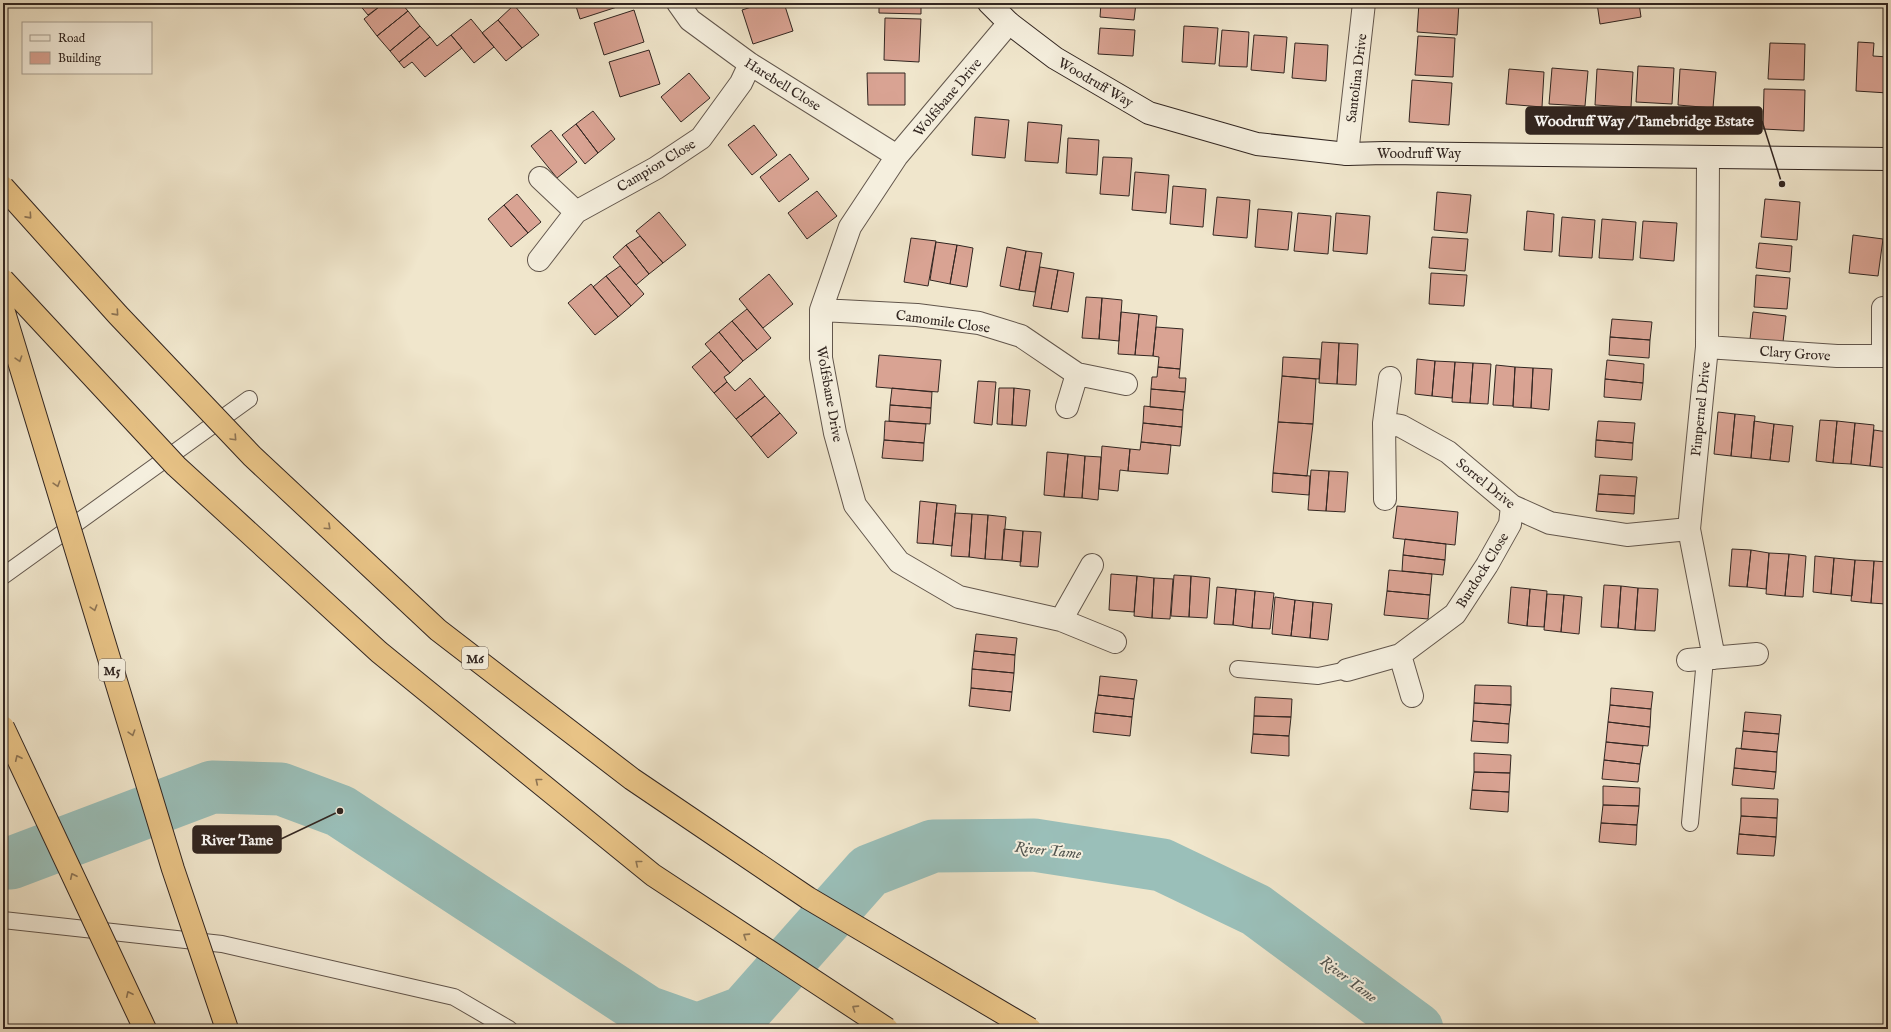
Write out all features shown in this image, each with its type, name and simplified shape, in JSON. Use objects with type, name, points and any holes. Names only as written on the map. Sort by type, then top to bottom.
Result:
[{"type":"highway","name":"M6","points":[[3,187],[118,315],[252,456],[438,630],[632,779],[808,898],[1030,1029]]},
{"type":"highway","points":[[3,280],[176,466],[379,652],[653,875],[887,1029]]},
{"type":"highway","name":"M5","points":[[3,309],[171,861],[227,1029]]},
{"type":"highway","points":[[3,727],[145,1029]]},
{"type":"street","name":"Harebell Close","points":[[678,3],[690,20],[750,64],[897,156]]},
{"type":"street","name":"Woodruff Way","points":[[989,3],[1009,23],[1055,58],[1148,113],[1257,144],[1347,154],[1385,153],[1888,159]]},
{"type":"street","name":"Santolina Drive","points":[[1347,154],[1364,3]]},
{"type":"street","name":"Wolfsbane Drive","points":[[1009,23],[897,156],[850,227],[821,310],[821,358],[835,433],[855,505],[899,562],[959,597],[1062,620],[1115,642]]},
{"type":"street","name":"Campion Close","points":[[539,260],[576,212],[656,168],[701,138],[741,83],[750,64]]},
{"type":"street","name":"Pimpernel Drive","points":[[1702,659],[1688,529],[1707,347],[1708,157]]},
{"type":"street","points":[[540,178],[576,212]]},
{"type":"street","name":"Clary Grove","points":[[1707,347],[1838,356],[1885,356],[1883,308]]},
{"type":"street","name":"Camomile Close","points":[[821,310],[917,315],[979,323],[1021,336],[1077,374],[1126,384]]},
{"type":"street","points":[[1067,407],[1077,374]]},
{"type":"street","points":[[1385,499],[1384,423],[1390,378]]},
{"type":"street","name":"Sorrel Drive","points":[[1384,423],[1401,426],[1448,452],[1512,506],[1550,523],[1627,535],[1688,529]]},
{"type":"street","name":"Burdock Close","points":[[1347,670],[1400,655],[1455,614],[1487,565],[1510,524],[1512,506]]},
{"type":"street","points":[[1062,620],[1092,565]]},
{"type":"street","points":[[1702,659],[1757,654]]},
{"type":"street","points":[[1400,655],[1412,696]]},
{"type":"lane","points":[[3,576],[249,399]]},
{"type":"lane","points":[[1690,823],[1702,659]]},
{"type":"lane","points":[[1238,669],[1318,676],[1347,670]]},
{"type":"lane","points":[[3,920],[222,944],[454,997],[509,1029]]},
{"type":"building","points":[[358,3],[382,3],[383,4],[368,15]]},
{"type":"building","points":[[384,3],[401,3],[408,11],[377,36],[364,19]]},
{"type":"building","points":[[575,3],[620,3],[620,6],[580,19]]},
{"type":"building","points":[[719,3],[734,3],[721,7]]},
{"type":"building","points":[[764,3],[784,3],[793,31],[753,44],[742,10]]},
{"type":"building","points":[[879,3],[921,3],[921,14],[879,13]]},
{"type":"building","points":[[1101,3],[1136,3],[1134,20],[1100,17]]},
{"type":"building","points":[[1419,3],[1459,3],[1457,35],[1417,32]]},
{"type":"building","points":[[1597,3],[1639,3],[1641,17],[1600,24]]},
{"type":"building","points":[[514,5],[539,35],[522,48],[498,20]]},
{"type":"building","points":[[634,10],[644,42],[604,55],[594,23]]},
{"type":"building","points":[[408,11],[420,26],[390,51],[377,36]]},
{"type":"building","points":[[885,18],[921,19],[919,62],[884,60]]},
{"type":"building","points":[[471,19],[494,47],[474,63],[451,35]]},
{"type":"building","points":[[498,20],[522,48],[506,61],[482,33]]},
{"type":"building","points":[[420,26],[430,37],[399,62],[390,51]]},
{"type":"building","points":[[1184,26],[1218,28],[1215,64],[1182,62]]},
{"type":"building","points":[[1100,28],[1135,30],[1133,56],[1098,54]]},
{"type":"building","points":[[1222,30],[1249,32],[1247,67],[1219,66]]},
{"type":"building","points":[[451,35],[462,48],[425,77],[412,62],[404,68],[399,62],[430,37],[437,46]]},
{"type":"building","points":[[1254,35],[1287,37],[1284,73],[1251,70]]},
{"type":"building","points":[[1418,36],[1455,38],[1453,77],[1415,75]]},
{"type":"building","points":[[1858,42],[1874,43],[1873,56],[1888,57],[1888,93],[1856,91]]},
{"type":"building","points":[[1295,43],[1328,45],[1326,81],[1292,78]]},
{"type":"building","points":[[1770,43],[1805,44],[1804,80],[1768,79]]},
{"type":"building","points":[[649,50],[660,84],[620,97],[609,62]]},
{"type":"building","points":[[1638,66],[1674,68],[1672,104],[1636,102]]},
{"type":"building","points":[[1552,68],[1588,71],[1585,106],[1549,104]]},
{"type":"building","points":[[1509,69],[1544,72],[1542,107],[1506,104]]},
{"type":"building","points":[[1597,69],[1633,72],[1631,107],[1595,105]]},
{"type":"building","points":[[1680,69],[1716,72],[1713,108],[1678,105]]},
{"type":"building","points":[[689,73],[710,98],[681,122],[661,97]]},
{"type":"building","points":[[867,73],[905,73],[905,105],[868,105]]},
{"type":"building","points":[[1412,80],[1452,83],[1449,125],[1409,122]]},
{"type":"building","points":[[1764,89],[1805,90],[1804,131],[1763,129]]},
{"type":"building","points":[[593,111],[615,139],[598,153],[576,124]]},
{"type":"building","points":[[975,117],[1009,120],[1005,158],[972,155]]},
{"type":"building","points":[[1028,122],[1062,125],[1058,163],[1025,161]]},
{"type":"building","points":[[576,124],[598,153],[585,164],[562,135]]},
{"type":"building","points":[[754,125],[777,155],[752,175],[728,145]]},
{"type":"building","points":[[551,130],[577,162],[557,178],[531,146]]},
{"type":"building","points":[[1068,138],[1099,140],[1097,175],[1066,173]]},
{"type":"building","points":[[790,154],[809,179],[779,202],[760,177]]},
{"type":"building","points":[[1103,157],[1132,158],[1129,196],[1100,194]]},
{"type":"building","points":[[1135,172],[1169,175],[1166,213],[1132,210]]},
{"type":"building","points":[[1173,186],[1206,189],[1203,227],[1170,224]]},
{"type":"building","points":[[817,191],[837,216],[807,239],[788,213]]},
{"type":"building","points":[[1437,192],[1471,195],[1467,233],[1434,230]]},
{"type":"building","points":[[517,194],[541,222],[528,233],[504,205]]},
{"type":"building","points":[[1217,197],[1250,200],[1247,238],[1213,235]]},
{"type":"building","points":[[1765,199],[1800,202],[1797,240],[1761,237]]},
{"type":"building","points":[[504,205],[528,233],[511,247],[488,219]]},
{"type":"building","points":[[1258,209],[1292,212],[1288,250],[1255,247]]},
{"type":"building","points":[[1527,211],[1554,214],[1552,252],[1524,250]]},
{"type":"building","points":[[659,212],[686,245],[663,263],[636,231]]},
{"type":"building","points":[[1298,213],[1331,216],[1328,254],[1294,251]]},
{"type":"building","points":[[1336,213],[1370,216],[1367,254],[1333,251]]},
{"type":"building","points":[[1562,217],[1595,220],[1592,258],[1559,256]]},
{"type":"building","points":[[1602,219],[1636,222],[1633,260],[1599,258]]},
{"type":"building","points":[[1643,221],[1677,223],[1674,261],[1640,258]]},
{"type":"building","points":[[1853,235],[1883,239],[1878,276],[1849,273]]},
{"type":"building","points":[[640,236],[663,263],[649,274],[626,245]]},
{"type":"building","points":[[1432,237],[1468,239],[1465,271],[1429,268]]},
{"type":"building","points":[[911,238],[936,241],[928,286],[904,282]]},
{"type":"building","points":[[936,242],[957,245],[950,284],[930,280]]},
{"type":"building","points":[[1759,243],[1792,246],[1790,272],[1756,268]]},
{"type":"building","points":[[626,245],[649,274],[636,285],[613,257]]},
{"type":"building","points":[[957,245],[973,248],[967,287],[950,284]]},
{"type":"building","points":[[1007,247],[1026,251],[1019,290],[1000,286]]},
{"type":"building","points":[[1026,251],[1042,253],[1035,292],[1019,290]]},
{"type":"building","points":[[620,266],[644,294],[631,306],[606,276]]},
{"type":"building","points":[[1040,267],[1058,270],[1051,309],[1033,306]]},
{"type":"building","points":[[1058,270],[1074,273],[1068,312],[1051,309]]},
{"type":"building","points":[[1431,273],[1467,275],[1464,306],[1429,304]]},
{"type":"building","points":[[769,274],[793,304],[763,328],[739,299]]},
{"type":"building","points":[[1756,275],[1790,278],[1787,309],[1754,307]]},
{"type":"building","points":[[606,276],[631,306],[618,317],[593,287]]},
{"type":"building","points":[[591,284],[618,317],[595,335],[568,303]]},
{"type":"building","points":[[1086,297],[1102,298],[1099,339],[1082,338]]},
{"type":"building","points":[[1102,298],[1122,300],[1119,341],[1099,339]]},
{"type":"building","points":[[747,309],[771,338],[757,350],[732,321]]},
{"type":"building","points":[[1121,312],[1139,314],[1135,355],[1118,354]]},
{"type":"building","points":[[1753,312],[1786,316],[1783,342],[1750,339]]},
{"type":"building","points":[[1139,314],[1157,316],[1153,356],[1135,355]]},
{"type":"building","points":[[1612,319],[1652,322],[1650,340],[1610,337]]},
{"type":"building","points":[[732,321],[757,350],[743,361],[719,332]]},
{"type":"building","points":[[1156,327],[1183,329],[1180,369],[1158,367],[1159,357],[1153,356]]},
{"type":"building","points":[[719,332],[743,361],[730,373],[705,344]]},
{"type":"building","points":[[1610,337],[1650,340],[1649,358],[1609,355]]},
{"type":"building","points":[[1322,342],[1339,343],[1337,384],[1319,383]]},
{"type":"building","points":[[1339,343],[1358,344],[1356,385],[1337,384]]},
{"type":"building","points":[[711,351],[730,373],[724,377],[727,382],[714,393],[692,367]]},
{"type":"building","points":[[879,355],[941,360],[938,392],[876,387]]},
{"type":"building","points":[[1283,357],[1320,359],[1319,379],[1282,376]]},
{"type":"building","points":[[1417,359],[1435,361],[1432,396],[1415,394]]},
{"type":"building","points":[[1607,360],[1644,364],[1643,383],[1605,379]]},
{"type":"building","points":[[1435,361],[1455,362],[1452,398],[1432,396]]},
{"type":"building","points":[[1455,362],[1473,363],[1470,403],[1452,402]]},
{"type":"building","points":[[1473,363],[1491,364],[1488,404],[1470,403]]},
{"type":"building","points":[[1496,365],[1515,367],[1513,406],[1493,405]]},
{"type":"building","points":[[1158,367],[1180,369],[1179,378],[1186,378],[1185,392],[1151,389],[1152,377],[1157,377]]},
{"type":"building","points":[[1515,367],[1533,368],[1531,408],[1513,407]]},
{"type":"building","points":[[1533,368],[1552,369],[1549,410],[1531,408]]},
{"type":"building","points":[[1282,376],[1316,379],[1313,424],[1278,422]]},
{"type":"building","points":[[750,378],[765,396],[736,419],[714,393],[727,382],[735,391]]},
{"type":"building","points":[[1605,379],[1643,383],[1641,400],[1604,397]]},
{"type":"building","points":[[978,381],[996,382],[992,425],[974,423]]},
{"type":"building","points":[[892,388],[932,392],[931,408],[890,405]]},
{"type":"building","points":[[999,388],[1014,388],[1012,425],[997,424]]},
{"type":"building","points":[[1014,388],[1030,390],[1026,426],[1012,425]]},
{"type":"building","points":[[1151,389],[1185,392],[1183,410],[1150,407]]},
{"type":"building","points":[[765,396],[780,413],[751,437],[736,419]]},
{"type":"building","points":[[890,405],[931,408],[930,424],[889,421]]},
{"type":"building","points":[[1144,406],[1183,410],[1182,427],[1143,423]]},
{"type":"building","points":[[1718,412],[1735,414],[1731,456],[1714,454]]},
{"type":"building","points":[[780,413],[797,433],[768,458],[751,437]]},
{"type":"building","points":[[1735,414],[1755,416],[1751,458],[1731,456]]},
{"type":"building","points":[[1820,420],[1837,421],[1833,463],[1816,461]]},
{"type":"building","points":[[885,421],[926,424],[924,443],[884,440]]},
{"type":"building","points":[[1598,421],[1635,423],[1633,443],[1596,440]]},
{"type":"building","points":[[1754,421],[1774,424],[1770,460],[1751,458]]},
{"type":"building","points":[[1837,421],[1855,423],[1851,464],[1833,463]]},
{"type":"building","points":[[1278,422],[1313,424],[1307,476],[1273,473]]},
{"type":"building","points":[[1143,423],[1182,427],[1180,446],[1141,442]]},
{"type":"building","points":[[1855,423],[1874,425],[1870,466],[1851,464]]},
{"type":"building","points":[[1774,424],[1793,426],[1789,462],[1770,460]]},
{"type":"building","points":[[1874,430],[1888,432],[1888,468],[1870,466]]},
{"type":"building","points":[[884,440],[924,443],[923,461],[882,458]]},
{"type":"building","points":[[1596,440],[1633,443],[1632,460],[1595,457]]},
{"type":"building","points":[[1141,442],[1171,445],[1168,474],[1128,471],[1130,449],[1140,450]]},
{"type":"building","points":[[1102,446],[1130,449],[1128,471],[1120,470],[1118,491],[1099,489]]},
{"type":"building","points":[[1047,452],[1068,454],[1064,497],[1044,495]]},
{"type":"building","points":[[1068,454],[1085,456],[1082,498],[1064,497]]},
{"type":"building","points":[[1085,456],[1101,457],[1098,500],[1082,498]]},
{"type":"building","points":[[1311,470],[1329,471],[1326,511],[1308,510]]},
{"type":"building","points":[[1329,471],[1348,472],[1345,512],[1326,511]]},
{"type":"building","points":[[1273,473],[1310,476],[1309,495],[1272,492]]},
{"type":"building","points":[[1600,475],[1637,477],[1635,496],[1598,494]]},
{"type":"building","points":[[1598,494],[1635,496],[1634,514],[1596,511]]},
{"type":"building","points":[[920,501],[937,503],[933,544],[917,543]]},
{"type":"building","points":[[937,503],[956,505],[952,546],[933,544]]},
{"type":"building","points":[[1397,506],[1458,512],[1455,545],[1393,538]]},
{"type":"building","points":[[955,513],[972,514],[969,557],[951,556]]},
{"type":"building","points":[[972,514],[988,515],[985,559],[969,557]]},
{"type":"building","points":[[988,515],[1006,517],[1002,560],[985,559]]},
{"type":"building","points":[[1004,529],[1023,531],[1021,562],[1002,560]]},
{"type":"building","points":[[1023,531],[1041,532],[1038,567],[1020,566]]},
{"type":"building","points":[[1405,539],[1446,544],[1445,560],[1403,555]]},
{"type":"building","points":[[1732,549],[1751,550],[1747,587],[1729,586]]},
{"type":"building","points":[[1751,550],[1769,553],[1766,589],[1747,587]]},
{"type":"building","points":[[1769,553],[1789,554],[1785,596],[1766,594]]},
{"type":"building","points":[[1789,554],[1806,556],[1803,597],[1785,596]]},
{"type":"building","points":[[1403,555],[1445,560],[1443,575],[1402,571]]},
{"type":"building","points":[[1815,556],[1834,558],[1831,594],[1813,592]]},
{"type":"building","points":[[1834,558],[1855,560],[1852,596],[1831,594]]},
{"type":"building","points":[[1855,560],[1874,561],[1871,603],[1851,601]]},
{"type":"building","points":[[1874,561],[1888,562],[1886,604],[1871,603]]},
{"type":"building","points":[[1389,570],[1432,574],[1430,595],[1387,591]]},
{"type":"building","points":[[1111,574],[1137,576],[1134,612],[1109,610]]},
{"type":"building","points":[[1174,575],[1191,576],[1189,617],[1171,616]]},
{"type":"building","points":[[1137,576],[1154,578],[1152,618],[1134,616]]},
{"type":"building","points":[[1191,576],[1210,578],[1207,618],[1189,617]]},
{"type":"building","points":[[1154,578],[1173,579],[1170,619],[1152,618]]},
{"type":"building","points":[[1604,585],[1621,586],[1618,628],[1601,627]]},
{"type":"building","points":[[1621,586],[1638,588],[1635,630],[1618,628]]},
{"type":"building","points":[[1217,587],[1236,589],[1233,625],[1214,624]]},
{"type":"building","points":[[1511,587],[1530,589],[1527,626],[1508,623]]},
{"type":"building","points":[[1638,588],[1658,589],[1655,631],[1635,630]]},
{"type":"building","points":[[1236,589],[1255,591],[1252,628],[1233,625]]},
{"type":"building","points":[[1530,589],[1547,591],[1544,627],[1527,626]]},
{"type":"building","points":[[1255,591],[1274,593],[1270,629],[1252,628]]},
{"type":"building","points":[[1387,591],[1430,595],[1428,619],[1384,615]]},
{"type":"building","points":[[1547,594],[1564,595],[1561,632],[1544,630]]},
{"type":"building","points":[[1564,595],[1582,597],[1579,634],[1561,632]]},
{"type":"building","points":[[1275,597],[1295,600],[1291,636],[1272,634]]},
{"type":"building","points":[[1295,600],[1313,602],[1310,638],[1291,636]]},
{"type":"building","points":[[1313,602],[1332,604],[1328,640],[1310,638]]},
{"type":"building","points":[[976,634],[1017,638],[1015,655],[974,651]]},
{"type":"building","points":[[974,651],[1015,655],[1014,673],[972,669]]},
{"type":"building","points":[[972,669],[1014,673],[1012,692],[971,688]]},
{"type":"building","points":[[1100,676],[1137,680],[1134,699],[1098,695]]},
{"type":"building","points":[[1475,685],[1511,686],[1511,705],[1474,703]]},
{"type":"building","points":[[971,688],[1012,692],[1010,711],[969,706]]},
{"type":"building","points":[[1611,688],[1653,692],[1651,709],[1610,705]]},
{"type":"building","points":[[1098,695],[1134,699],[1132,717],[1095,713]]},
{"type":"building","points":[[1255,697],[1292,699],[1291,717],[1254,716]]},
{"type":"building","points":[[1474,703],[1511,705],[1509,724],[1473,721]]},
{"type":"building","points":[[1610,705],[1651,709],[1650,727],[1608,722]]},
{"type":"building","points":[[1745,712],[1781,715],[1779,734],[1743,731]]},
{"type":"building","points":[[1095,713],[1132,717],[1130,736],[1093,732]]},
{"type":"building","points":[[1254,716],[1291,717],[1289,736],[1253,734]]},
{"type":"building","points":[[1473,721],[1509,724],[1508,743],[1471,741]]},
{"type":"building","points":[[1608,722],[1650,727],[1648,746],[1606,742]]},
{"type":"building","points":[[1743,731],[1779,734],[1777,752],[1741,749]]},
{"type":"building","points":[[1253,734],[1289,736],[1289,756],[1251,753]]},
{"type":"building","points":[[1606,742],[1643,746],[1640,764],[1604,760]]},
{"type":"building","points":[[1736,748],[1777,752],[1776,772],[1734,768]]},
{"type":"building","points":[[1474,753],[1511,755],[1510,773],[1474,772]]},
{"type":"building","points":[[1604,760],[1640,764],[1638,782],[1602,779]]},
{"type":"building","points":[[1734,768],[1776,772],[1774,789],[1732,785]]},
{"type":"building","points":[[1474,772],[1510,773],[1509,792],[1472,790]]},
{"type":"building","points":[[1603,786],[1640,788],[1639,806],[1603,805]]},
{"type":"building","points":[[1472,790],[1509,792],[1508,812],[1470,809]]},
{"type":"building","points":[[1741,798],[1778,799],[1777,818],[1741,816]]},
{"type":"building","points":[[1603,805],[1639,806],[1637,825],[1601,823]]},
{"type":"building","points":[[1741,816],[1777,818],[1776,837],[1739,834]]},
{"type":"building","points":[[1601,823],[1637,825],[1636,845],[1599,842]]},
{"type":"building","points":[[1739,834],[1776,837],[1774,856],[1737,854]]},
{"type":"waterway","name":"River Tame","points":[[3,863],[11,863],[212,787],[281,789],[340,811],[647,1012],[695,1029]]},
{"type":"waterway","name":"River Tame","points":[[699,1029],[744,1012],[869,871],[933,846],[1034,845],[1162,865],[1256,910],[1417,1029]]},
{"type":"place","name":"Woodruff Way / Tamebridge Estate","points":[[1782,184]]},
{"type":"place","name":"River Tame","points":[[340,811]]}]
